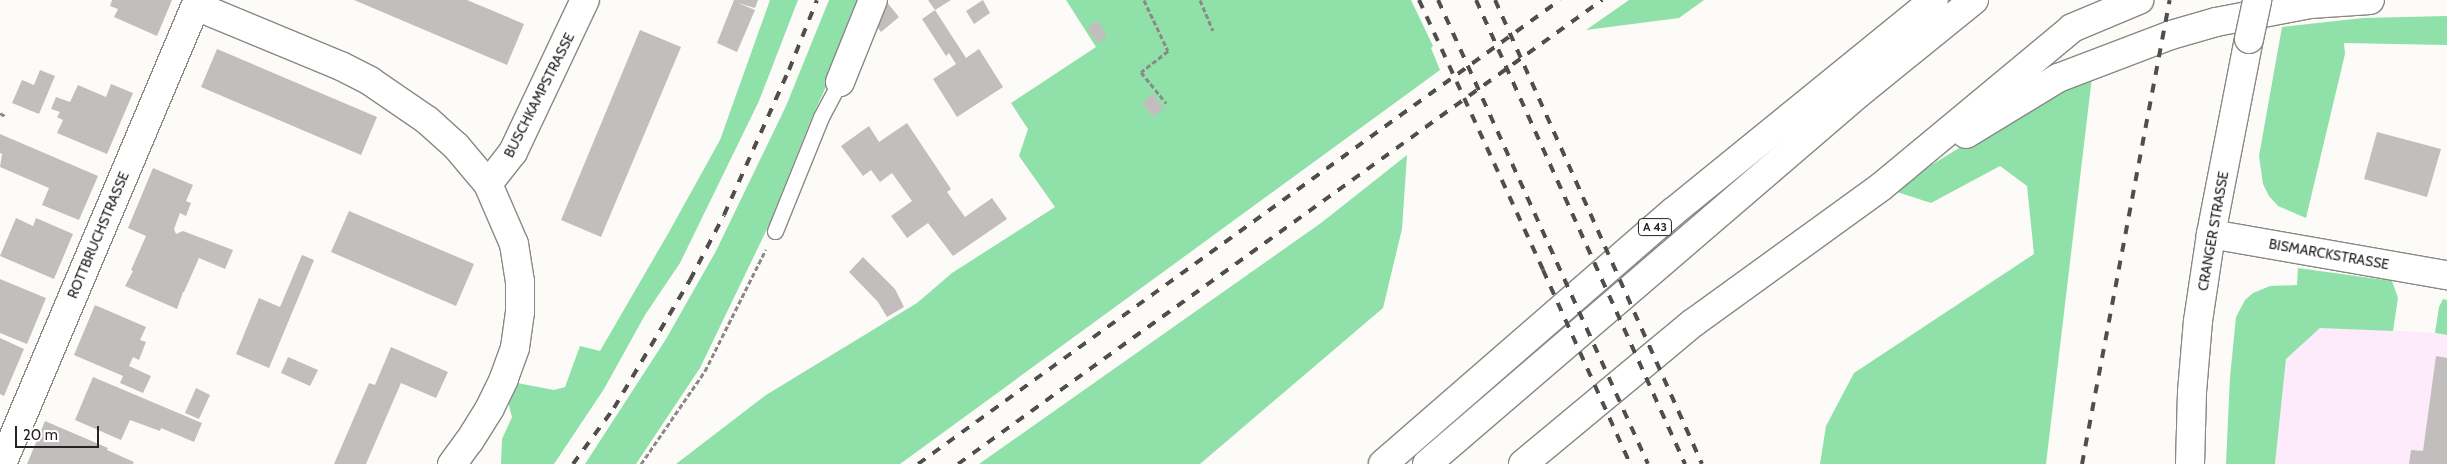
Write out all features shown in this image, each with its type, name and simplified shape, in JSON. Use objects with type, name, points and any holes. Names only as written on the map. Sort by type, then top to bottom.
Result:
[{"type":"main road","name":"BUSCHKAMPSTRASSE","points":[[488,184],[513,152],[585,0]]},
{"type":"main road","points":[[840,82],[873,0]]},
{"type":"main road","name":"A 43","points":[[1383,464],[1673,212],[1934,0]]},
{"type":"main road","name":"A 43","points":[[1427,464],[1859,93],[1974,0]]},
{"type":"main road","points":[[1523,464],[1693,323],[1882,186],[2072,28],[2139,0]]},
{"type":"main road","name":"CRANGER STRASSE","points":[[2190,464],[2192,392],[2198,321],[2211,234],[2257,0]]},
{"type":"main road","points":[[1882,186],[2058,78],[2098,61],[2171,35],[2216,22],[2310,4],[2370,0]]},
{"type":"main road","name":"ROTTBRUCHSTRASSE","points":[[2,464],[197,3],[341,66],[370,81],[427,120],[456,146],[488,184]]},
{"type":"main road","points":[[452,464],[485,416],[504,379],[515,348],[520,312],[520,282],[514,244],[488,184]]},
{"type":"main road","name":"BISMARCKSTRASSE","points":[[2211,234],[2447,275]]},
{"type":"lane","points":[[775,231],[821,117],[840,82]]},
{"type":"path","points":[[1144,0],[1168,51],[1141,72],[1166,104]]},
{"type":"path","points":[[1200,0],[1213,30]]},
{"type":"path","points":[[0,114],[5,116]]},
{"type":"path","points":[[641,464],[705,372],[775,231]]},
{"type":"shaded area","points":[[2320,328],[2425,332],[2447,335],[2447,464],[2275,464],[2286,359]]},
{"type":"green space","points":[[770,0],[798,0],[759,101],[680,263],[645,315],[604,389],[554,464],[501,464],[502,439],[512,417],[508,402],[517,383],[554,390],[565,387],[580,346],[600,351],[669,232],[720,140]]},
{"type":"green space","points":[[829,0],[866,0],[813,115],[768,227],[700,368],[636,464],[585,464],[666,339],[716,251],[786,106]]},
{"type":"green space","points":[[1066,0],[1411,0],[1433,46],[1431,48],[1440,70],[900,464],[676,464],[766,395],[917,303],[952,273],[1055,207],[1019,156],[1028,129],[1011,103],[1096,47]]},
{"type":"green space","points":[[1629,0],[1704,0],[1679,18],[1586,30]]},
{"type":"green space","points":[[2447,16],[2447,45],[2344,43],[2345,54],[2306,218],[2278,206],[2269,196],[2263,184],[2259,156],[2282,27],[2363,18]]},
{"type":"green space","points":[[2092,77],[2046,464],[1820,464],[1826,426],[1854,373],[2034,254],[2027,186],[2000,166],[1931,203],[1891,190],[1980,135]]},
{"type":"green space","points":[[1407,155],[1402,229],[1383,308],[1200,464],[979,464],[1321,223]]},
{"type":"green space","points":[[2298,268],[2392,281],[2398,298],[2393,331],[2320,328],[2286,359],[2275,464],[2226,464],[2230,377],[2236,317],[2245,300],[2253,293],[2270,286],[2297,285]]},
{"type":"green space","points":[[2443,299],[2447,300],[2447,335],[2435,333],[2439,307]]},
{"type":"building","points":[[112,0],[172,0],[157,36],[114,17],[118,9],[110,6]]},
{"type":"building","points":[[354,0],[467,0],[524,24],[507,65]]},
{"type":"building","points":[[734,0],[758,0],[755,8],[738,3],[755,10],[737,52],[717,43]]},
{"type":"building","points":[[928,0],[951,0],[935,10]]},
{"type":"building","points":[[983,0],[990,13],[974,24],[966,11]]},
{"type":"building","points":[[886,1],[899,17],[881,32],[872,20],[877,9]]},
{"type":"building","points":[[935,10],[966,58],[979,49],[1003,87],[957,117],[933,79],[956,64],[949,53],[946,56],[922,19]]},
{"type":"building","points":[[1098,21],[1107,37],[1097,43],[1087,28]]},
{"type":"building","points":[[640,30],[681,47],[601,237],[561,220]]},
{"type":"building","points":[[217,49],[377,117],[361,155],[201,87]]},
{"type":"building","points":[[40,70],[55,76],[39,114],[12,103],[22,80],[34,85]]},
{"type":"building","points":[[111,84],[133,93],[107,154],[57,133],[63,120],[57,117],[60,112],[51,109],[56,97],[70,102],[78,85],[106,97]]},
{"type":"building","points":[[1153,94],[1164,109],[1152,116],[1142,102]]},
{"type":"building","points":[[907,123],[951,189],[947,192],[965,217],[992,198],[1007,219],[953,256],[928,223],[907,238],[891,216],[912,201],[892,173],[880,182],[871,170],[863,176],[841,146],[869,126],[879,142]]},
{"type":"building","points":[[2377,132],[2441,149],[2427,197],[2364,179]]},
{"type":"building","points":[[0,134],[98,176],[79,220],[42,205],[49,188],[0,167],[2,154],[0,153]]},
{"type":"building","points":[[153,168],[193,185],[186,201],[191,203],[186,216],[180,213],[174,229],[176,234],[183,231],[233,250],[225,269],[199,258],[177,309],[125,286],[133,271],[131,270],[146,236],[128,228]]},
{"type":"building","points":[[349,211],[474,264],[456,306],[331,252]]},
{"type":"building","points":[[16,218],[33,226],[36,218],[73,234],[54,279],[0,256]]},
{"type":"building","points":[[302,255],[314,260],[269,368],[236,354],[259,298],[280,307]]},
{"type":"building","points":[[863,257],[895,289],[904,307],[887,317],[878,302],[849,272]]},
{"type":"building","points":[[0,279],[46,298],[27,344],[0,333]]},
{"type":"building","points":[[95,305],[146,327],[140,340],[146,342],[139,360],[133,357],[129,366],[151,376],[143,393],[120,383],[123,376],[74,355]]},
{"type":"building","points":[[0,338],[24,349],[4,396],[0,394]]},
{"type":"building","points":[[391,347],[448,372],[436,398],[401,383],[366,464],[334,464],[369,383],[375,385]]},
{"type":"building","points":[[2436,356],[2447,358],[2447,464],[2409,464],[2411,450],[2423,451]]},
{"type":"building","points":[[288,357],[318,370],[310,386],[281,373]]},
{"type":"building","points":[[93,377],[202,423],[194,442],[161,428],[160,431],[130,420],[121,440],[75,420]]},
{"type":"building","points":[[196,388],[210,395],[199,419],[185,413]]},
{"type":"building","points":[[45,421],[108,448],[107,450],[134,462],[133,464],[27,464]]},
{"type":"railway","points":[[573,464],[614,408],[690,280],[724,215],[789,70],[817,0]]},
{"type":"railway","points":[[1419,0],[1630,464]]},
{"type":"railway","points":[[1438,0],[1648,464]]},
{"type":"railway","points":[[1476,0],[1685,464]]},
{"type":"railway","points":[[1495,0],[1702,464]]},
{"type":"railway","points":[[918,464],[1560,0]]},
{"type":"railway","points":[[958,464],[1602,0]]},
{"type":"railway","points":[[2082,464],[2170,0]]}]
